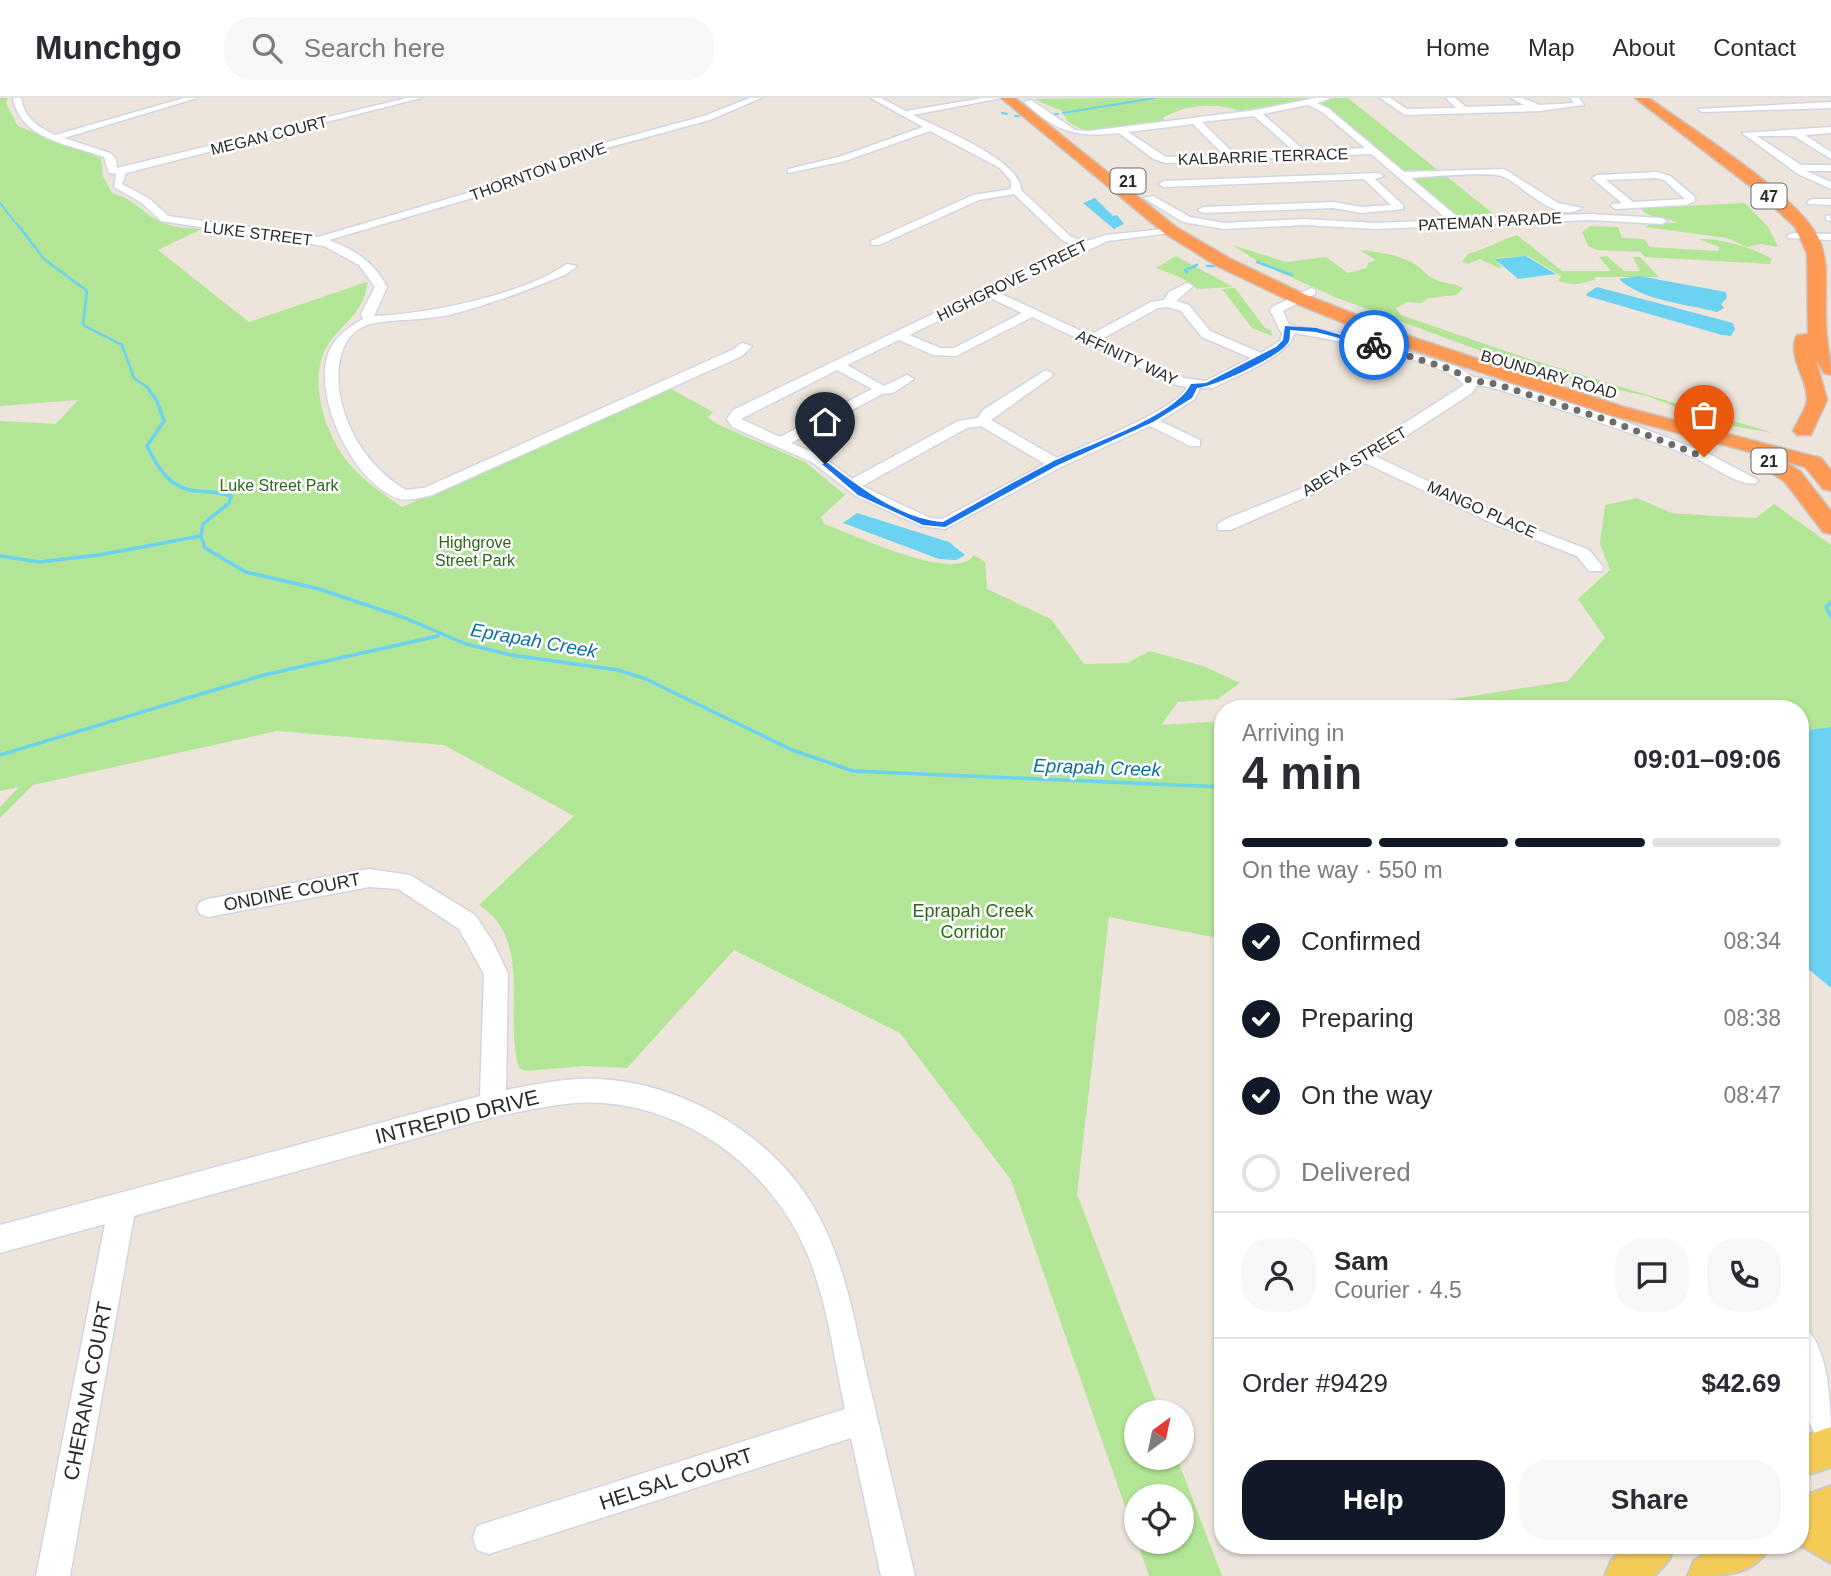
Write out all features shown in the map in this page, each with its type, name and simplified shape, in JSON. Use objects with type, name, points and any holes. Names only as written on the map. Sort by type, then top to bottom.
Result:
[{"type":"highway","name":"BOUNDARY ROAD","points":[[1007,98],[1170,230],[1223,262],[1413,343],[1617,411],[1817,465]]},
{"type":"highway","name":"47","points":[[1641,98],[1783,207],[1801,236],[1805,356],[1817,400],[1797,435]]},
{"type":"highway","name":"BOUNDARY ROAD","points":[[1026,100],[1084,138],[1149,198],[1205,238],[1304,295],[1548,377],[1670,408],[1721,429],[1749,437],[1797,435]]},
{"type":"highway","points":[[1801,236],[1816,265],[1817,326],[1822,358],[1831,369]]},
{"type":"highway","name":"21","points":[[1685,429],[1734,445],[1777,465],[1806,491],[1830,526]]},
{"type":"highway","name":"21","points":[[1797,435],[1831,432]]},
{"type":"highway","points":[[1797,435],[1792,447],[1817,465],[1831,484]]},
{"type":"main road","points":[[1809,1454],[1831,1447]]},
{"type":"main road","points":[[1809,1516],[1831,1506]]},
{"type":"main road","points":[[1809,1525],[1831,1542]]},
{"type":"main road","points":[[1626,1576],[1646,1554]]},
{"type":"main road","points":[[1709,1576],[1738,1554]]},
{"type":"street","name":"LUKE STREET","points":[[17,98],[18,112],[30,125],[107,155],[111,159],[112,170],[122,171],[117,185],[121,190],[139,197],[165,219],[318,240],[355,255],[376,275],[381,287],[367,314],[370,320]]},
{"type":"street","points":[[57,136],[193,98]]},
{"type":"street","name":"MEGAN COURT","points":[[122,171],[417,98]]},
{"type":"street","name":"THORNTON DRIVE","points":[[318,240],[475,194],[573,155],[707,118],[757,98]]},
{"type":"street","points":[[875,98],[1003,166],[1016,181],[1016,191],[1066,238],[1083,246]]},
{"type":"street","points":[[903,114],[998,98]]},
{"type":"street","points":[[1084,138],[1256,113],[1327,98]]},
{"type":"street","points":[[1384,98],[1405,112],[1580,105],[1574,98]]},
{"type":"street","points":[[1450,98],[1464,110]]},
{"type":"street","points":[[1515,98],[1531,107]]},
{"type":"street","points":[[1309,102],[1325,110],[1457,222]]},
{"type":"street","points":[[1702,109],[1831,105]]},
{"type":"street","points":[[1256,113],[1303,154]]},
{"type":"street","points":[[1195,121],[1231,156]]},
{"type":"street","points":[[791,171],[842,159],[930,128]]},
{"type":"street","points":[[1831,130],[1747,132],[1801,168],[1831,167]]},
{"type":"street","name":"KALBARRIE TERRACE","points":[[1123,132],[1160,159],[1371,151]]},
{"type":"street","points":[[1796,132],[1826,148],[1831,156]]},
{"type":"street","points":[[1801,168],[1801,172],[1831,186]]},
{"type":"street","points":[[1401,175],[1499,171],[1510,174],[1555,206],[1631,205],[1686,202],[1691,199],[1667,178],[1657,175],[1597,178],[1631,205]]},
{"type":"street","points":[[1164,184],[1250,185],[1389,175]]},
{"type":"street","points":[[1366,176],[1399,206]]},
{"type":"street","points":[[1196,183],[1222,209]]},
{"type":"street","points":[[875,243],[977,197],[1016,191]]},
{"type":"street","points":[[1337,196],[1346,206]]},
{"type":"street","name":"PATEMAN PARADE","points":[[1149,198],[1187,220],[1200,223],[1375,226],[1590,217],[1662,221]]},
{"type":"street","points":[[1812,202],[1831,202]]},
{"type":"street","points":[[1203,211],[1412,206]]},
{"type":"street","name":"PATEMAN PARADE","points":[[1205,238],[1215,229],[1317,223]]},
{"type":"street","name":"HIGHGROVE STREET","points":[[780,443],[737,424],[734,419],[738,413],[1083,246],[1106,239],[1170,230]]},
{"type":"street","points":[[1801,236],[1831,237]]},
{"type":"street","points":[[571,266],[561,273],[456,311],[420,318],[370,320],[356,327],[334,356],[332,387],[347,436],[359,456],[393,489],[409,496],[427,492],[737,353],[746,346]]},
{"type":"street","points":[[1169,303],[1173,294],[1187,286]]},
{"type":"street","name":"AFFINITY WAY","points":[[987,292],[1194,386],[1208,385],[1261,358],[1286,342],[1287,328]]},
{"type":"street","points":[[1287,328],[1276,310],[1304,295]]},
{"type":"street","points":[[1091,340],[1158,304],[1169,303],[1181,305],[1213,338],[1261,358]]},
{"type":"street","name":"HIGHGROVE STREET","points":[[899,335],[938,352],[956,352],[1032,313]]},
{"type":"street","name":"BOUNDARY ROAD","points":[[1287,328],[1353,339],[1453,370],[1469,380],[1496,384],[1627,427],[1704,457],[1751,480]]},
{"type":"street","points":[[836,365],[877,384],[879,390]]},
{"type":"street","points":[[983,421],[988,413],[1024,392],[1046,374]]},
{"type":"street","points":[[780,443],[879,390],[888,390],[906,379]]},
{"type":"street","name":"ABEYA STREET","points":[[1224,527],[1243,515],[1297,496],[1365,457],[1467,390],[1471,385],[1469,380]]},
{"type":"street","points":[[780,443],[817,459],[851,486],[926,523],[945,524],[1056,464],[1150,421],[1190,396],[1194,386]]},
{"type":"street","points":[[851,486],[962,424],[983,421],[1056,464]]},
{"type":"street","points":[[1150,421],[1195,443]]},
{"type":"street","name":"MANGO PLACE","points":[[1365,457],[1500,521],[1583,553],[1595,566]]},
{"type":"street","name":"ONDINE COURT","points":[[208,908],[369,878],[402,881],[467,922],[485,949],[496,974],[493,1105]]},
{"type":"street","name":"INTREPID DRIVE","points":[[0,1239],[493,1105],[550,1095],[603,1091],[674,1107],[709,1124],[769,1171],[802,1213],[829,1272],[898,1576]]},
{"type":"street","name":"CHERANA COURT","points":[[53,1576],[122,1206]]},
{"type":"street","points":[[1809,1353],[1831,1388]]},
{"type":"street","points":[[1809,1388],[1831,1435]]},
{"type":"street","name":"HELSAL COURT","points":[[489,1538],[862,1419]]},
{"type":"green space","points":[[0,98],[8,98],[6,103],[18,126],[101,158],[103,176],[112,193],[127,199],[164,223],[202,229],[158,250],[249,322],[367,282],[363,300],[329,343],[322,357],[319,390],[327,424],[343,455],[363,478],[402,507],[666,388],[671,389],[713,412],[708,417],[715,423],[805,462],[845,495],[821,517],[824,524],[926,561],[947,564],[963,562],[974,555],[985,562],[987,589],[1051,619],[1084,664],[1127,663],[1150,651],[1203,666],[1240,683],[1218,699],[1178,702],[1161,725],[1214,722],[1214,937],[1109,917],[1077,1194],[1155,1400],[1124,1400],[1124,1470],[1182,1470],[1187,1484],[1124,1484],[1124,1504],[1011,1180],[900,1033],[734,950],[627,1068],[584,1066],[526,1071],[519,1068],[515,1047],[512,958],[506,938],[496,920],[479,905],[574,816],[444,745],[277,731],[33,785],[0,818],[0,807],[19,787],[0,791],[0,421],[56,424],[78,400],[0,406]]},
{"type":"green space","points":[[1314,98],[1239,111],[1220,106],[1200,106],[1180,110],[1163,118],[1165,121],[1085,131],[1068,122],[1062,111],[1034,99]]},
{"type":"green space","points":[[1335,98],[1348,98],[1439,171],[1400,170],[1319,104]]},
{"type":"green space","points":[[1443,174],[1494,214],[1456,216],[1410,178]]},
{"type":"green space","points":[[1745,203],[1769,228],[1778,247],[1761,244],[1747,247],[1727,238],[1645,227],[1652,223],[1677,223],[1648,214],[1640,208]]},
{"type":"green space","points":[[1590,226],[1618,227],[1622,238],[1644,239],[1650,247],[1718,251],[1719,247],[1699,239],[1708,239],[1737,244],[1772,259],[1770,264],[1645,257],[1640,252],[1597,250],[1588,246],[1582,232]]},
{"type":"green space","points":[[1517,235],[1562,271],[1611,271],[1599,257],[1607,256],[1624,271],[1640,271],[1633,257],[1640,257],[1659,277],[1594,277],[1595,280],[1573,284],[1558,281],[1561,276],[1528,256],[1496,258],[1502,267],[1499,268],[1480,259],[1468,264],[1462,262],[1468,254]]},
{"type":"green space","points":[[1232,245],[1286,262],[1326,257],[1348,273],[1367,268],[1368,263],[1376,260],[1360,250],[1398,257],[1413,263],[1434,279],[1463,288],[1457,295],[1428,298],[1422,303],[1407,302],[1396,308],[1401,315],[1526,358],[1773,433],[1721,424],[1647,396],[1577,381],[1492,355],[1337,298],[1262,264]]},
{"type":"green space","points":[[1176,256],[1233,287],[1197,289],[1182,278],[1156,268]]},
{"type":"green space","points":[[1235,288],[1265,328],[1271,330],[1272,336],[1252,328],[1222,289]]},
{"type":"green space","points":[[1637,498],[1672,513],[1756,518],[1774,504],[1831,545],[1831,727],[1809,730],[1809,700],[1447,700],[1568,681],[1605,638],[1578,599],[1610,570],[1600,544],[1605,505]]},
{"type":"green space","points":[[1194,1503],[1222,1576],[1149,1576],[1141,1554],[1194,1554]]},
{"type":"water","points":[[1095,198],[1124,224],[1114,229],[1083,203]]},
{"type":"water","points":[[1526,256],[1556,274],[1518,279],[1495,259]]},
{"type":"water","points":[[1639,276],[1726,292],[1727,298],[1721,304],[1724,308],[1717,312],[1665,301],[1640,292],[1619,279]]},
{"type":"water","points":[[1597,287],[1733,323],[1735,329],[1731,336],[1722,335],[1587,296],[1586,294]]},
{"type":"water","points":[[857,513],[949,542],[965,555],[956,560],[939,559],[843,523]]},
{"type":"water","points":[[1831,727],[1831,987],[1809,970],[1809,730]]},
{"type":"waterway","points":[[1063,113],[1155,98]]},
{"type":"waterway","points":[[1002,113],[1007,114]]},
{"type":"waterway","points":[[1053,114],[1058,114]]},
{"type":"waterway","name":"Eprapah Creek","points":[[0,203],[19,227]]},
{"type":"waterway","name":"Eprapah Creek","points":[[18,225],[44,259],[87,291],[83,325],[122,345],[134,378],[147,388]]},
{"type":"waterway","points":[[1257,262],[1292,275]]},
{"type":"waterway","points":[[1187,272],[1185,270],[1197,265]]},
{"type":"waterway","points":[[1207,266],[1215,266]]},
{"type":"waterway","name":"Eprapah Creek","points":[[147,388],[157,401],[164,421],[147,446],[166,477],[189,490],[231,496],[229,503],[203,524],[201,536]]},
{"type":"waterway","points":[[0,556],[39,562],[99,555],[201,536]]},
{"type":"waterway","name":"Eprapah Creek","points":[[201,536],[205,548],[246,572],[319,589],[405,618],[466,644],[511,655],[618,670],[646,679],[792,750],[853,771],[1214,787]]},
{"type":"waterway","name":"Eprapah Creek","points":[[1831,603],[1826,607],[1831,617]]},
{"type":"waterway","points":[[0,755],[264,675],[438,636]]},
{"type":"way so far","points":[[1374,345],[1453,370],[1469,380],[1496,384],[1556,406],[1616,423],[1704,457]]},
{"type":"route","points":[[825,464],[861,493],[926,523],[951,523],[1056,464],[1069,460],[1138,424],[1150,421],[1157,414],[1190,396],[1194,386],[1208,385],[1278,349],[1286,342],[1287,328],[1316,330],[1374,345]]},
{"type":"park label","name":"Luke Street Park","points":[[279,485]]},
{"type":"park label","name":"Highgrove Street Park","points":[[475,551]]},
{"type":"park label","name":"Eprapah Creek Corridor","points":[[973,921]]}]
